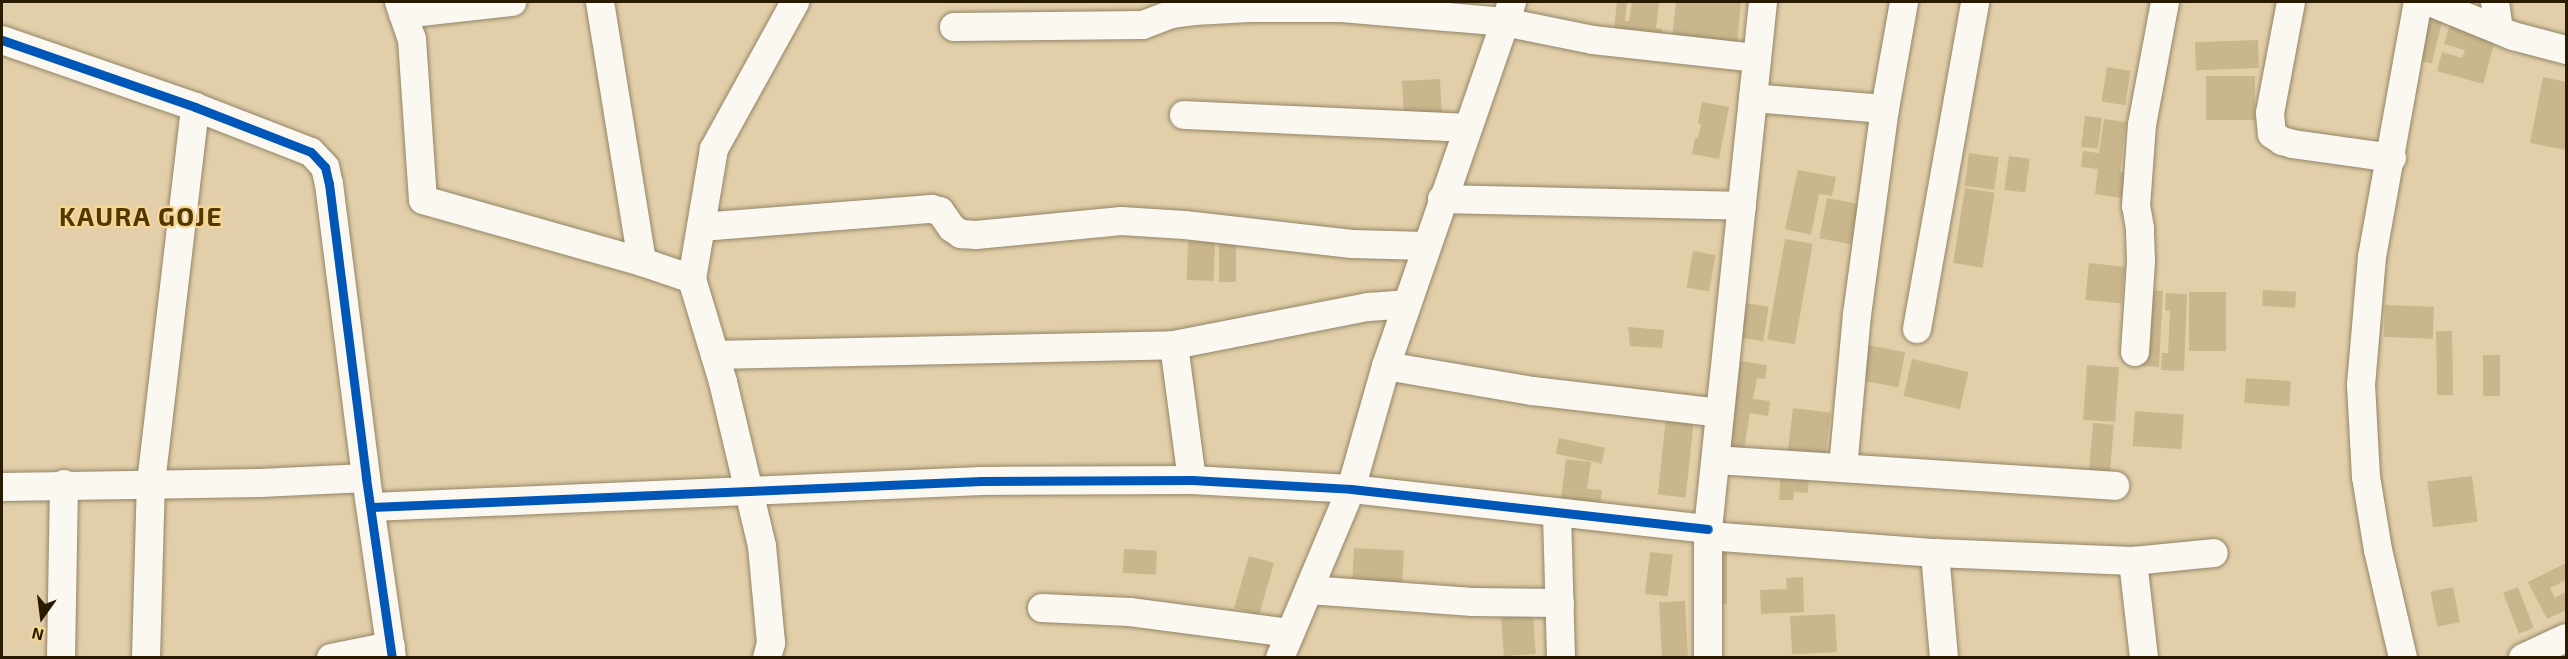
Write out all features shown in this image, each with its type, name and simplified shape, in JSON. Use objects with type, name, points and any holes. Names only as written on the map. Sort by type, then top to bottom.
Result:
[{"type":"street","points":[[512,2],[401,8],[412,39],[423,200],[642,262],[692,279]]},
{"type":"street","points":[[600,2],[642,262]]},
{"type":"street","points":[[767,657],[771,643],[762,546],[751,492],[715,355],[692,279],[714,150],[795,2]]},
{"type":"street","points":[[1708,657],[1708,533],[1762,2]]},
{"type":"street","points":[[1843,468],[1857,315],[1885,109],[1904,2]]},
{"type":"street","points":[[1917,329],[1975,2]]},
{"type":"street","points":[[2135,352],[2141,261],[2140,228],[2136,206],[2142,125],[2165,2]]},
{"type":"street","points":[[2291,2],[2270,113],[2272,134],[2282,141],[2293,144],[2392,158]]},
{"type":"street","points":[[2403,657],[2378,550],[2366,477],[2361,385],[2372,257],[2392,158],[2418,2]]},
{"type":"street","points":[[2430,2],[2499,30],[2566,50]]},
{"type":"street","points":[[2495,2],[2499,30]]},
{"type":"street","points":[[954,27],[1090,14],[1143,25],[1171,14],[1249,8],[1508,12],[1593,40],[1757,58]]},
{"type":"street","points":[[1042,609],[1130,612],[1285,645],[1351,489],[1386,366],[1508,12]]},
{"type":"street","points":[[2,40],[195,107],[311,152],[325,167],[391,652],[332,657]]},
{"type":"street","points":[[1753,98],[1885,109]]},
{"type":"street","points":[[146,657],[151,483],[195,107]]},
{"type":"street","points":[[1184,115],[1467,128]]},
{"type":"street","points":[[1442,199],[1742,206]]},
{"type":"street","points":[[701,227],[931,209],[940,211],[952,228],[961,234],[1121,221],[1185,225],[1352,244],[1426,246]]},
{"type":"street","points":[[715,355],[1173,345],[1368,307],[1407,304]]},
{"type":"street","points":[[1173,345],[1192,480]]},
{"type":"street","points":[[1386,366],[1533,391],[1720,413]]},
{"type":"street","points":[[1716,460],[2115,486]]},
{"type":"street","points":[[2,487],[64,484],[260,483],[366,478]]},
{"type":"street","points":[[372,507],[981,481],[1192,480],[1351,489],[1708,533],[1935,553],[2133,561],[2214,552]]},
{"type":"street","points":[[61,657],[64,484]]},
{"type":"street","points":[[1557,513],[1561,657]]},
{"type":"street","points":[[1935,553],[1944,657]]},
{"type":"street","points":[[2133,561],[2144,657]]},
{"type":"street","points":[[1309,590],[1473,602],[1560,603]]},
{"type":"street","points":[[2523,657],[2566,638]]},
{"type":"building","points":[[1617,2],[1627,2],[1625,21],[1629,21],[1632,2],[1659,2],[1656,28],[1662,29],[1660,44],[1613,38]]},
{"type":"building","points":[[1676,2],[1741,2],[1737,45],[1672,39]]},
{"type":"building","points":[[2427,16],[2443,20],[2432,64],[2416,60]]},
{"type":"building","points":[[2450,24],[2496,37],[2483,84],[2437,71],[2442,52],[2462,58],[2465,50],[2444,44]]},
{"type":"building","points":[[2258,40],[2259,68],[2196,70],[2195,42]]},
{"type":"building","points":[[2107,67],[2131,71],[2125,105],[2102,102]]},
{"type":"building","points":[[2206,76],[2255,76],[2255,120],[2206,120]]},
{"type":"building","points":[[2543,77],[2566,82],[2566,150],[2530,143]]},
{"type":"building","points":[[1440,79],[1442,115],[1404,117],[1402,81]]},
{"type":"building","points":[[1702,102],[1729,107],[1719,159],[1692,154],[1701,124],[1698,123]]},
{"type":"building","points":[[2085,116],[2102,118],[2098,149],[2081,147]]},
{"type":"building","points":[[2104,119],[2126,122],[2120,172],[2125,173],[2122,198],[2095,194],[2098,169],[2081,167],[2083,151],[2099,153]]},
{"type":"building","points":[[1969,153],[1999,157],[1994,190],[1964,186]]},
{"type":"building","points":[[2009,156],[2030,159],[2025,193],[2004,190]]},
{"type":"building","points":[[1798,170],[1836,177],[1832,196],[1819,194],[1811,235],[1785,229]]},
{"type":"building","points":[[1965,188],[1995,193],[1983,268],[1953,263]]},
{"type":"building","points":[[1827,198],[1858,204],[1851,244],[1819,238]]},
{"type":"building","points":[[1785,239],[1813,244],[1795,344],[1767,339]]},
{"type":"building","points":[[1219,240],[1236,240],[1236,282],[1219,282]]},
{"type":"building","points":[[1188,241],[1215,242],[1214,281],[1187,280]]},
{"type":"building","points":[[1693,251],[1716,255],[1709,291],[1687,287]]},
{"type":"building","points":[[2089,263],[2125,267],[2121,304],[2085,300]]},
{"type":"building","points":[[2145,290],[2163,291],[2159,367],[2141,366]]},
{"type":"building","points":[[2263,290],[2296,292],[2295,308],[2262,306]]},
{"type":"building","points":[[2189,292],[2226,292],[2226,351],[2189,351]]},
{"type":"building","points":[[2166,293],[2187,294],[2184,371],[2161,370],[2162,353],[2168,353],[2170,311],[2165,310]]},
{"type":"building","points":[[1739,302],[1769,307],[1763,341],[1734,337]]},
{"type":"building","points":[[2385,305],[2434,307],[2433,339],[2384,337]]},
{"type":"building","points":[[1628,327],[1664,330],[1662,348],[1630,346]]},
{"type":"building","points":[[2436,331],[2452,331],[2453,395],[2437,395]]},
{"type":"building","points":[[1863,344],[1905,352],[1898,388],[1856,379]]},
{"type":"building","points":[[2483,355],[2500,355],[2500,396],[2483,396]]},
{"type":"building","points":[[1912,359],[1969,372],[1960,409],[1903,396]]},
{"type":"building","points":[[1739,361],[1767,365],[1765,379],[1757,378],[1753,399],[1770,401],[1768,416],[1750,413],[1744,449],[1725,446]]},
{"type":"building","points":[[2087,365],[2119,367],[2115,422],[2083,420]]},
{"type":"building","points":[[2246,378],[2291,381],[2289,406],[2244,403]]},
{"type":"building","points":[[1793,408],[1831,413],[1825,457],[1788,453]]},
{"type":"building","points":[[2135,411],[2184,414],[2181,449],[2133,446]]},
{"type":"building","points":[[1666,417],[1694,420],[1686,497],[1658,495]]},
{"type":"building","points":[[2093,423],[2114,425],[2109,477],[2088,475]]},
{"type":"building","points":[[1559,438],[1605,448],[1602,463],[1556,454]]},
{"type":"building","points":[[1566,459],[1591,462],[1587,489],[1602,490],[1600,504],[1561,499]]},
{"type":"building","points":[[1781,469],[1809,470],[1808,493],[1794,492],[1793,500],[1779,500]]},
{"type":"building","points":[[2472,476],[2478,522],[2433,527],[2427,481]]},
{"type":"building","points":[[1710,546],[1727,546],[1727,604],[1710,604]]},
{"type":"building","points":[[1354,548],[1404,551],[1402,587],[1352,584]]},
{"type":"building","points":[[1124,549],[1157,551],[1156,575],[1123,573]]},
{"type":"building","points":[[1650,552],[1673,555],[1668,596],[1645,594]]},
{"type":"building","points":[[1249,556],[1274,563],[1259,615],[1234,608]]},
{"type":"building","points":[[2566,563],[2566,580],[2550,588],[2555,598],[2566,592],[2566,610],[2547,619],[2528,582]]},
{"type":"building","points":[[1803,577],[1804,612],[1761,614],[1760,590],[1787,589],[1786,578]]},
{"type":"building","points":[[2453,587],[2460,622],[2437,627],[2430,591]]},
{"type":"building","points":[[2518,587],[2534,628],[2519,634],[2503,593]]},
{"type":"building","points":[[1685,601],[1688,658],[1662,658],[1659,602]]},
{"type":"building","points":[[1533,614],[1536,654],[1504,656],[1501,616]]},
{"type":"building","points":[[1835,614],[1837,652],[1792,654],[1790,616]]},
{"type":"cycle path","points":[[2,40],[195,107],[311,152],[325,167],[392,658]]},
{"type":"cycle path","points":[[372,507],[981,481],[1192,480],[1351,489],[1708,529]]},
{"type":"district","name":"KAURA GOJE","points":[[141,216]]}]
